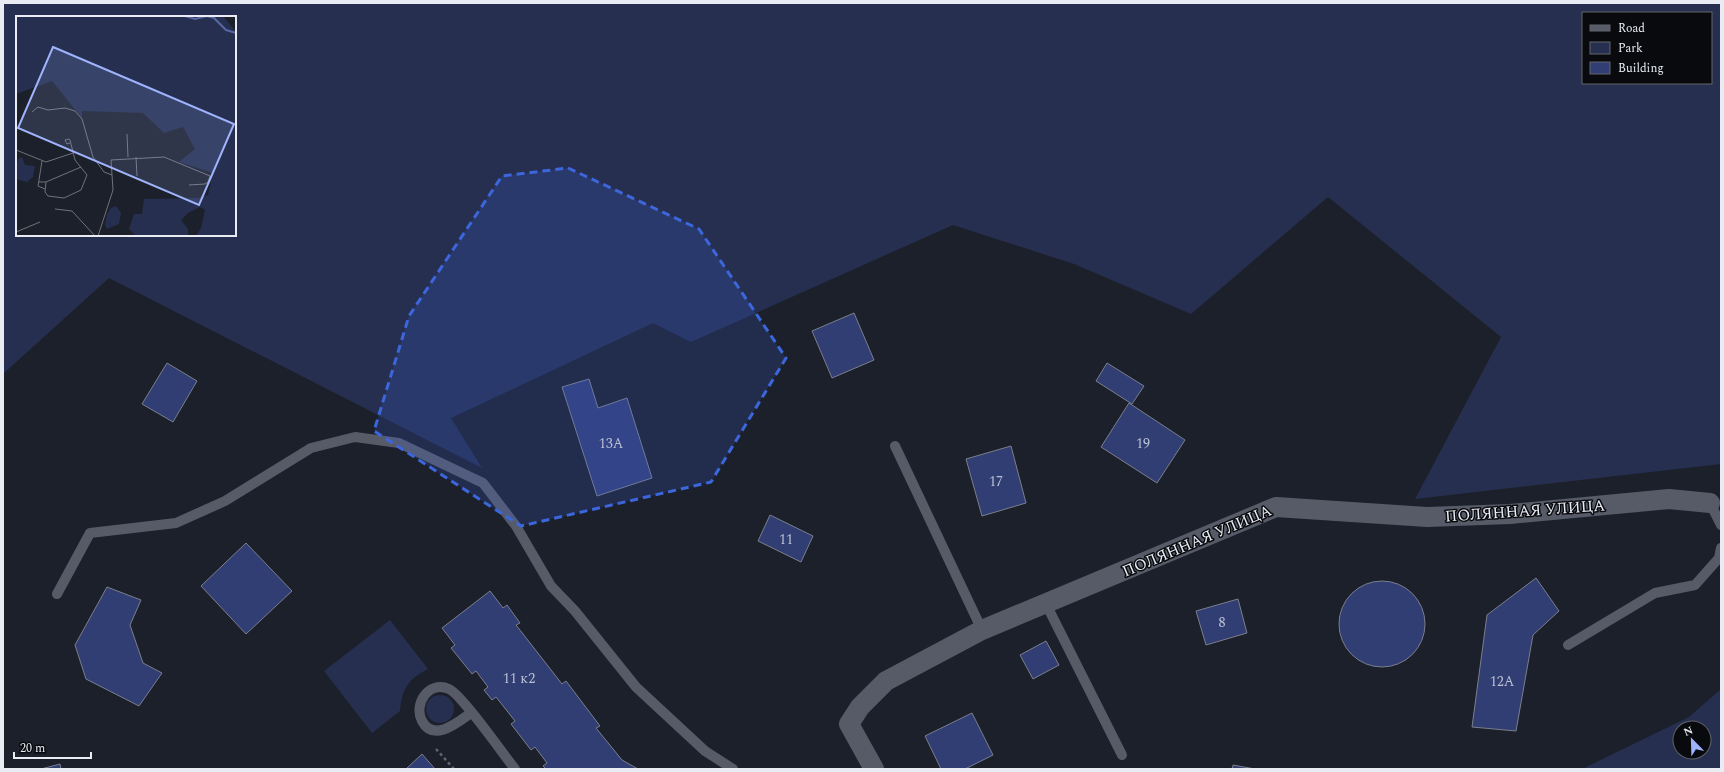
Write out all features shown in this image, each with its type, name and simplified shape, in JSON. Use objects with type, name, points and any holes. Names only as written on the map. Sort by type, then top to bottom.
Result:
[{"type":"street","name":"ПОЛЯННАЯ УЛИЦА","points":[[874,769],[849,724],[860,707],[886,681],[982,630],[1276,507],[1427,517],[1510,514],[1669,499],[1710,504]]},
{"type":"lane","points":[[57,594],[90,533],[176,523],[225,501],[311,448],[355,437],[399,443],[483,483],[516,526],[551,586],[575,611],[636,687],[706,751],[733,769]]},
{"type":"lane","points":[[895,446],[982,630]]},
{"type":"lane","points":[[1710,504],[1721,525]]},
{"type":"lane","points":[[1568,645],[1655,593],[1695,585],[1720,558],[1721,548]]},
{"type":"lane","points":[[1046,604],[1122,755]]},
{"type":"lane","points":[[471,713],[453,726],[443,730],[432,729],[423,722],[418,712],[420,701],[426,692],[437,687],[448,689],[457,696],[471,713],[514,769]]},
{"type":"highlighted area","points":[[568,168],[699,229],[786,358],[711,482],[521,526],[374,431],[409,316],[502,176]]},
{"type":"green space","points":[[3,3],[1721,3],[1721,464],[1415,499],[1501,337],[1328,197],[1191,314],[1074,264],[953,225],[691,342],[653,323],[451,418],[482,468],[109,278],[3,374]]},
{"type":"green space","points":[[390,620],[428,669],[415,677],[407,686],[402,697],[400,711],[372,733],[324,671]]},
{"type":"green space","points":[[1721,689],[1721,769],[1582,769],[1672,725],[1672,760],[1712,760],[1712,720],[1683,720],[1689,717]]},
{"type":"green space","points":[[440,695],[450,699],[454,709],[450,719],[440,723],[430,719],[426,709],[430,699]]},
{"type":"building","points":[[854,313],[874,360],[832,378],[812,331]]},
{"type":"building","points":[[167,363],[197,381],[173,422],[142,404]]},
{"type":"building","points":[[1107,363],[1144,386],[1132,404],[1096,381]]},
{"type":"building","points":[[589,379],[598,408],[627,398],[652,478],[597,496],[562,387]]},
{"type":"building","points":[[1129,403],[1185,440],[1157,483],[1101,447]]},
{"type":"building","points":[[1011,446],[1026,503],[982,516],[966,459]]},
{"type":"building","points":[[770,515],[813,536],[801,562],[758,541]]},
{"type":"building","points":[[246,543],[292,591],[246,634],[201,586]]},
{"type":"building","points":[[1536,578],[1559,611],[1533,635],[1516,731],[1472,727],[1487,615]]},
{"type":"building","points":[[1382,581],[1390,582],[1406,588],[1418,600],[1424,616],[1424,632],[1418,648],[1406,660],[1390,666],[1382,667],[1374,666],[1358,660],[1346,648],[1340,632],[1339,624],[1340,616],[1346,600],[1358,588],[1374,582]]},
{"type":"building","points":[[107,587],[141,600],[130,625],[143,663],[162,673],[139,706],[86,679],[75,645]]},
{"type":"building","points":[[490,591],[503,608],[507,605],[520,623],[516,625],[562,684],[566,681],[600,726],[596,728],[622,760],[638,769],[546,769],[543,766],[547,763],[535,747],[531,750],[511,724],[515,721],[496,697],[492,700],[484,690],[488,687],[476,671],[472,674],[451,648],[455,645],[442,628]]},
{"type":"building","points":[[1238,599],[1247,633],[1206,645],[1196,611]]},
{"type":"building","points":[[1046,641],[1059,665],[1033,679],[1020,655]]},
{"type":"building","points":[[972,713],[993,755],[965,769],[941,769],[925,736]]},
{"type":"building","points":[[422,754],[435,769],[406,769]]},
{"type":"building","points":[[60,764],[61,769],[41,769]]},
{"type":"building","points":[[1233,765],[1255,769],[1232,769]]}]
